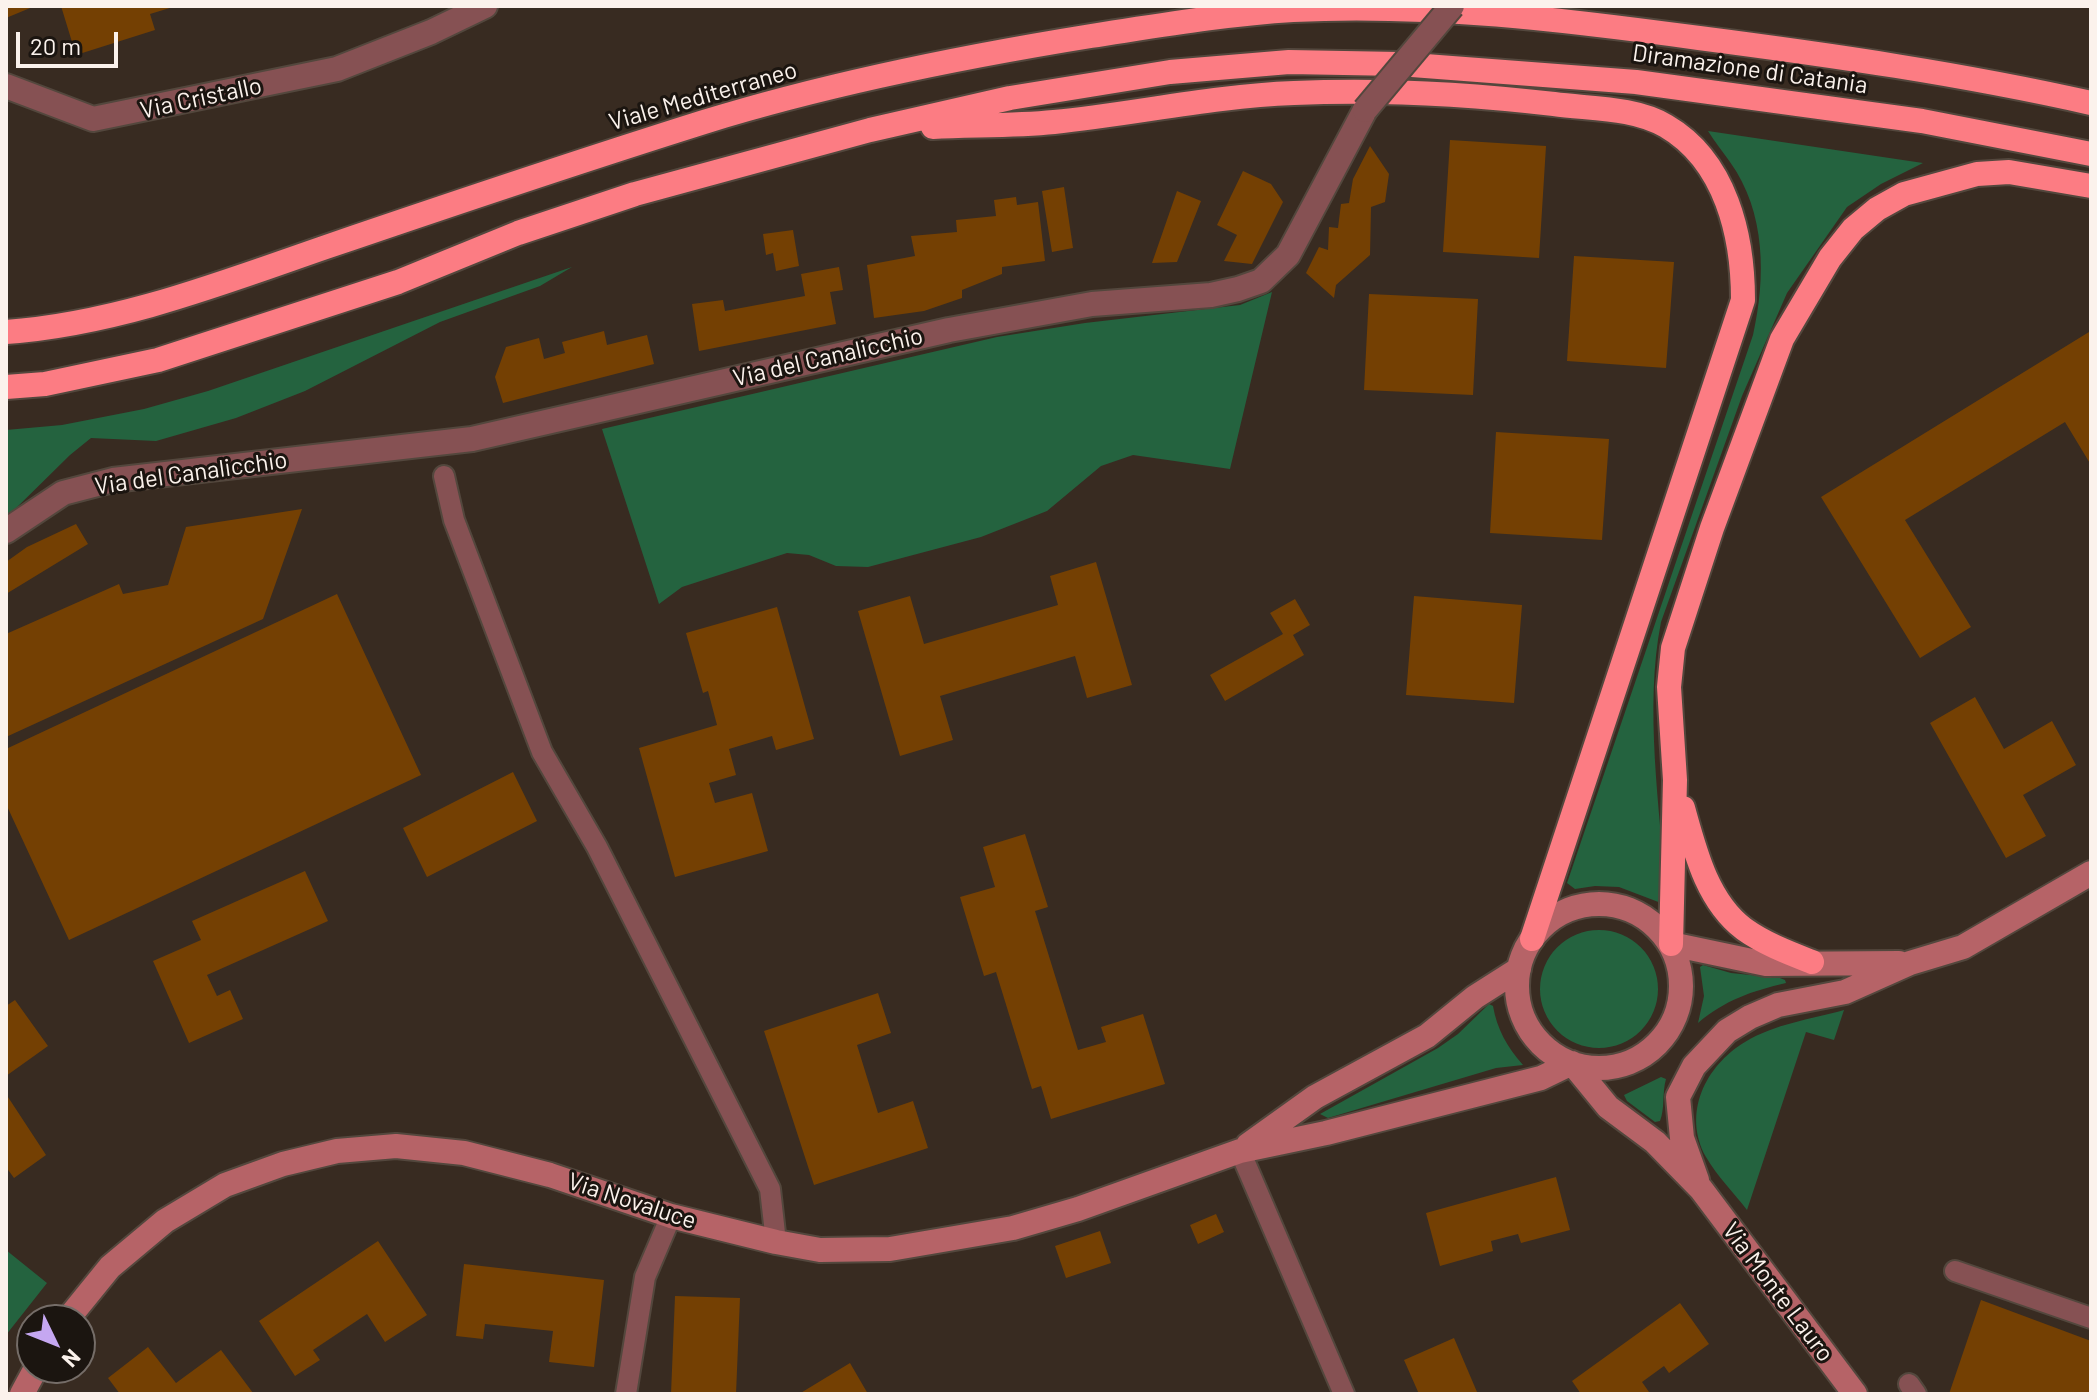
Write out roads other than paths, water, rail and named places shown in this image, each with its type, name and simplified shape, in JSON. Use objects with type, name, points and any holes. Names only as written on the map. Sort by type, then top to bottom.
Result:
[{"type":"highway","name":"Diramazione di Catania","points":[[1443,8],[1842,57],[2091,103]]},
{"type":"highway","name":"Viale Mediterraneo","points":[[6,332],[42,329],[156,305],[501,187],[709,121],[970,55],[1157,26],[1293,10],[1443,8]]},
{"type":"highway","name":"Diramazione di Catania","points":[[870,130],[1010,98],[1170,72],[1289,62],[1399,64],[1698,88],[1922,121],[2091,154]]},
{"type":"highway","points":[[6,387],[45,384],[158,360],[398,282],[518,233],[635,194],[870,130],[1053,122],[1157,106],[1291,93],[1391,91],[1644,115],[1684,138],[1700,154],[1728,204],[1743,261],[1743,300],[1532,939]]},
{"type":"highway","points":[[1671,944],[1675,780],[1669,687],[1673,648],[1782,339],[1830,258],[1853,229],[1877,209],[1904,194],[1977,174],[2009,172],[2091,186]]},
{"type":"highway","points":[[1675,780],[1692,840],[1712,893],[1744,929],[1773,946],[1812,962]]},
{"type":"main road","points":[[1701,1189],[1682,1138],[1678,1097],[1694,1066],[1727,1031],[1778,1005],[1845,992],[1910,963],[1963,947],[2091,873]]},
{"type":"main road","points":[[1602,903],[1622,906],[1641,914],[1671,944],[1682,991],[1676,1016],[1663,1037],[1644,1054],[1621,1065],[1596,1068],[1572,1063],[1551,1052],[1533,1035],[1517,992],[1519,969],[1532,939],[1545,924],[1562,912],[1582,905],[1602,903]]},
{"type":"main road","points":[[1671,944],[1766,964],[1910,963]]},
{"type":"main road","points":[[1240,1151],[1315,1097],[1427,1036],[1475,997],[1519,969]]},
{"type":"main road","points":[[1240,1151],[1326,1133],[1541,1078],[1572,1063]]},
{"type":"main road","points":[[1572,1063],[1608,1107],[1655,1142],[1701,1189]]},
{"type":"main road","name":"Via Novaluce","points":[[80,1304],[110,1267],[165,1221],[225,1185],[283,1164],[337,1151],[396,1146],[464,1153],[550,1175],[671,1216],[820,1250],[890,1249],[1013,1228],[1078,1209],[1240,1151]]},
{"type":"main road","name":"Via Monte Lauro","points":[[1701,1189],[1855,1394]]},
{"type":"street","name":"Via Cristallo","points":[[6,86],[93,119],[337,69],[431,32],[485,6]]},
{"type":"street","name":"Via del Canalicchio","points":[[6,531],[63,493],[148,474],[472,439],[949,330],[1092,304],[1211,295],[1261,281],[1288,255],[1365,110],[1443,8]]},
{"type":"lane","points":[[444,476],[454,520],[542,752],[597,847],[770,1189],[776,1242]]},
{"type":"lane","points":[[1240,1151],[1344,1394]]},
{"type":"lane","points":[[626,1394],[645,1277],[671,1216]]},
{"type":"lane","points":[[1955,1271],[2091,1318]]}]
